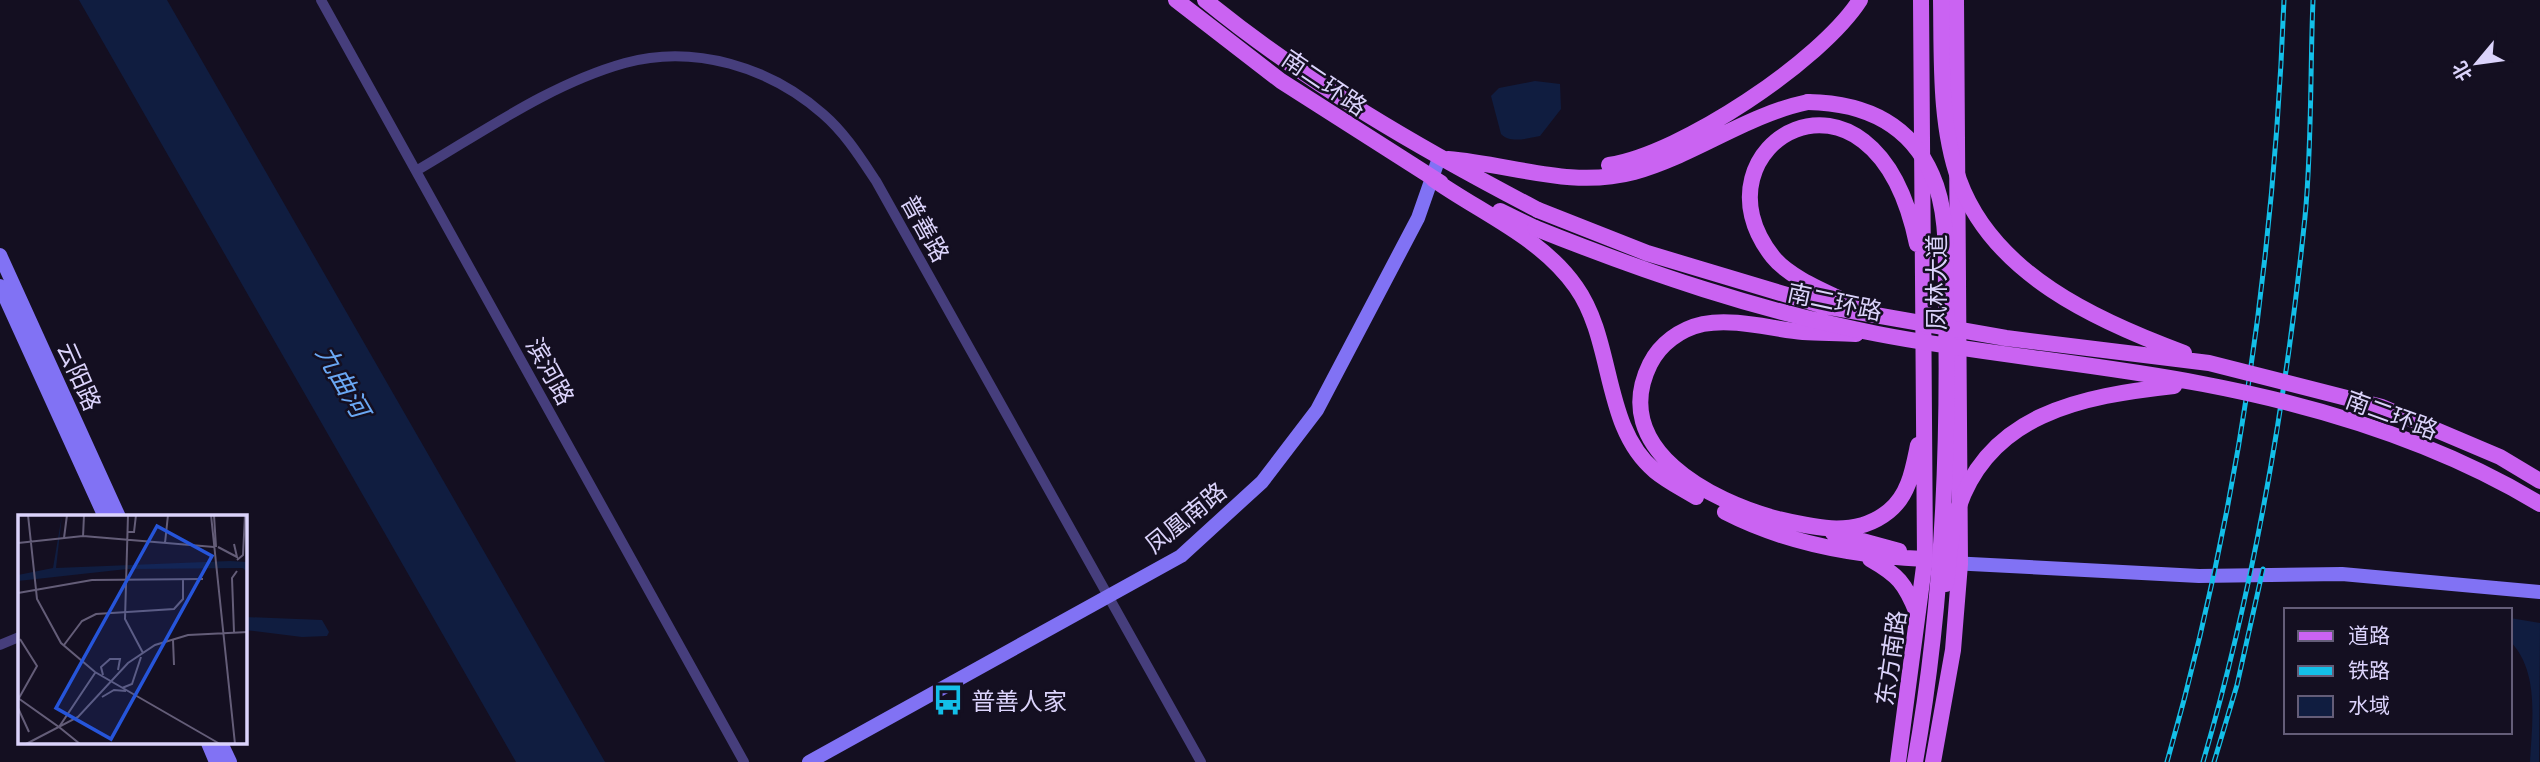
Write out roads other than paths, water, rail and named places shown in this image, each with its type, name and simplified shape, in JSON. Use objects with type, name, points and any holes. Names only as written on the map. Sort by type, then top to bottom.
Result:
[{"type":"main road","name":"南二环路","points":[[1176,0],[1281,81],[1433,178],[1535,228],[1639,270],[1751,305],[1880,335],[2199,383],[2372,427],[2499,479],[2540,504]]},
{"type":"main road","name":"南二环路","points":[[1205,0],[1303,74],[1439,158],[1538,210],[1647,253],[1770,292],[1874,316],[2007,338],[2209,363],[2382,407],[2500,457],[2540,481]]},
{"type":"main road","points":[[1684,145],[1801,62],[1849,17],[1860,0]]},
{"type":"main road","name":"凤林大道","points":[[1921,0],[1925,559]]},
{"type":"main road","points":[[1941,0],[1946,119],[1959,180],[1980,218],[2005,251],[2051,291],[2142,338],[2209,363]]},
{"type":"main road","name":"凤林大道","points":[[1956,0],[1960,564]]},
{"type":"main road","points":[[1439,158],[1494,163],[1529,173],[1574,180],[1633,172],[1684,145],[1781,107],[1808,102],[1840,102],[1889,121],[1910,140],[1932,175],[1944,216],[1948,438],[1927,696]]},
{"type":"main road","points":[[1874,316],[1809,283],[1774,259],[1756,230],[1749,192],[1755,168],[1768,147],[1796,130],[1830,124],[1857,134],[1881,154],[1902,192],[1913,222],[1925,281]]},
{"type":"main road","points":[[1433,178],[1546,253],[1576,288],[1602,344],[1629,438],[1654,471],[1696,497],[1755,527],[1864,556],[1925,559]]},
{"type":"main road","points":[[1880,335],[1804,332],[1734,323],[1703,324],[1677,334],[1656,352],[1645,374],[1640,400],[1644,426],[1660,454],[1694,485],[1739,509],[1925,559]]},
{"type":"main road","points":[[1914,762],[1956,516],[1982,462],[2003,439],[2036,417],[2071,404],[2143,390],[2199,383]]},
{"type":"main road","points":[[1816,528],[1842,530],[1873,522],[1891,510],[1910,484],[1925,415]]},
{"type":"main road","points":[[1864,556],[1889,570],[1906,585],[1919,617]]},
{"type":"main road","name":"东方南路","points":[[1899,762],[1925,559]]},
{"type":"main road","points":[[1933,762],[1953,650],[1960,564]]},
{"type":"street","name":"滨河路","points":[[321,0],[744,762]]},
{"type":"street","name":"普善路","points":[[416,171],[547,95],[625,63],[663,56],[707,59],[747,67],[791,90],[824,114],[853,145],[876,181],[1201,762]]},
{"type":"street","name":"凤凰南路","points":[[809,762],[1181,556],[1270,472],[1317,410],[1418,218],[1439,158]]},
{"type":"street","name":"云阳路","points":[[0,254],[118,515]]},
{"type":"street","name":"云阳路","points":[[0,286],[104,515]]},
{"type":"street","points":[[1925,559],[1960,564],[2199,576],[2342,574],[2540,592]]},
{"type":"street","points":[[0,645],[18,637]]},
{"type":"street","points":[[208,744],[216,762]]},
{"type":"street","points":[[221,744],[230,762]]},
{"type":"water","name":"九曲河","points":[[79,0],[167,0],[605,762],[516,762]]},
{"type":"water","points":[[1535,81],[1560,84],[1561,109],[1540,136],[1509,139],[1501,134],[1491,96],[1499,88]]},
{"type":"water","points":[[247,617],[322,620],[329,632],[327,636],[302,637],[247,630]]},
{"type":"water","points":[[2512,618],[2540,623],[2539,762],[2530,762],[2532,698],[2526,667],[2512,643]]},
{"type":"railway","points":[[2167,762],[2214,574],[2233,480],[2248,384],[2271,193],[2284,0]]},
{"type":"railway","points":[[2203,762],[2222,695],[2253,560],[2288,355],[2307,190],[2313,0]]},
{"type":"railway","points":[[2214,762],[2237,685],[2263,569]]},
{"type":"place","name":"普善人家","points":[[948,700]]}]
